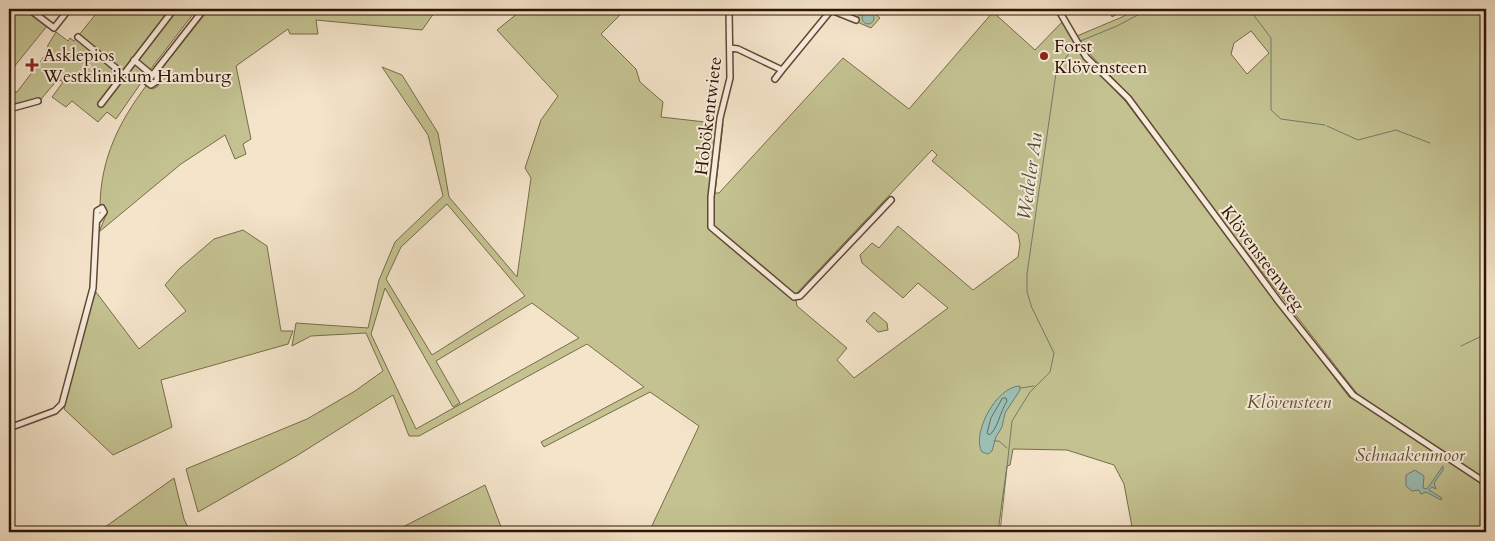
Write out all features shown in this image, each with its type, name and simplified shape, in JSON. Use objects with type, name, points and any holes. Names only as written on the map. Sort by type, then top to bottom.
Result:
[{"type":"street","points":[[29,9],[54,28],[69,9]]},
{"type":"street","points":[[101,104],[174,9]]},
{"type":"street","points":[[157,68],[155,84],[151,85],[147,82],[157,68],[204,9]]},
{"type":"street","points":[[657,9],[663,9]]},
{"type":"street","name":"Hobökentwiete","points":[[729,9],[730,78],[720,118],[711,197],[711,227],[794,297],[800,296],[891,200]]},
{"type":"street","points":[[775,79],[832,9],[856,20]]},
{"type":"street","name":"Klövensteenweg","points":[[1058,9],[1079,48],[1128,98],[1273,294],[1353,395],[1486,483]]},
{"type":"street","points":[[78,37],[123,74]]},
{"type":"street","points":[[730,48],[738,49],[782,70]]},
{"type":"street","points":[[134,60],[152,75]]},
{"type":"street","points":[[9,109],[38,100]]},
{"type":"street","points":[[9,428],[55,411],[62,404],[93,288],[97,221]]},
{"type":"green space","points":[[9,9],[25,9],[47,26],[9,73]]},
{"type":"green space","points":[[100,9],[197,9],[150,70],[116,119],[107,112],[98,122],[72,101],[66,107],[52,97],[63,82],[58,79],[37,104],[18,103],[9,105],[9,90],[17,92],[46,54],[48,45],[56,32],[68,41],[70,38],[74,41]]},
{"type":"green space","points":[[209,9],[437,9],[422,30],[316,20],[318,34],[290,34],[288,29],[236,66],[251,139],[243,144],[246,154],[235,159],[225,135],[181,164],[99,232],[107,213],[104,205],[100,205],[101,188],[113,141],[128,113],[146,86],[153,89],[158,86],[162,68]]},
{"type":"green space","points":[[523,9],[596,9],[599,12],[602,9],[626,9],[601,34],[636,69],[640,82],[663,102],[661,117],[723,124],[715,193],[719,193],[843,58],[909,109],[993,12],[1035,50],[1064,20],[1078,52],[1126,102],[1349,397],[1354,399],[1359,396],[1209,204],[1131,97],[1084,48],[1077,36],[1136,9],[1486,9],[1486,532],[1133,532],[1124,484],[1114,465],[1067,450],[1013,449],[1010,465],[1007,466],[998,532],[649,532],[699,426],[650,392],[544,447],[541,442],[644,387],[587,344],[419,436],[409,436],[393,395],[298,455],[198,512],[186,469],[307,419],[355,391],[383,371],[366,333],[311,336],[292,346],[296,323],[368,328],[379,280],[395,242],[443,196],[428,135],[382,67],[402,75],[438,133],[449,197],[517,277],[531,178],[525,168],[541,120],[558,96],[497,30]],"holes":[[[1251,31],[1269,53],[1247,74],[1231,54],[1234,43]],[[932,150],[937,155],[932,161],[1018,234],[1020,244],[1018,257],[973,290],[898,226],[879,248],[872,243],[860,255],[862,263],[903,298],[918,283],[948,308],[854,378],[837,360],[847,348],[797,306],[795,295]],[[447,204],[525,296],[432,355],[386,279],[401,247]],[[385,288],[453,407],[460,403],[436,361],[532,303],[579,338],[416,429],[371,334]]]},
{"type":"green space","points":[[865,9],[869,9],[880,18],[871,28],[855,21]]},
{"type":"green space","points":[[243,230],[267,246],[281,331],[293,331],[288,344],[161,380],[172,427],[113,455],[64,409],[88,312],[96,292],[139,349],[186,311],[165,285],[179,269],[214,239]]},
{"type":"green space","points":[[874,312],[887,323],[888,330],[878,332],[866,321]]},
{"type":"green space","points":[[174,478],[184,519],[190,532],[98,532]]},
{"type":"green space","points":[[485,485],[503,532],[393,532]]},
{"type":"water","points":[[1109,9],[1127,9],[1112,17]]},
{"type":"water","points":[[866,12],[870,12],[874,18],[870,24],[866,24],[862,20],[862,16]]},
{"type":"water","points":[[1020,386],[1020,390],[1005,413],[1002,427],[996,437],[992,451],[988,454],[982,452],[979,444],[980,435],[988,413],[1002,394],[1011,388]]},
{"type":"water","points":[[1443,466],[1443,470],[1434,483],[1436,489],[1432,487],[1429,490],[1442,498],[1441,500],[1426,492],[1421,494],[1419,490],[1412,491],[1406,486],[1406,475],[1415,470],[1424,476],[1423,488],[1427,489]]},
{"type":"waterway","name":"Wedeler Au","points":[[1078,42],[1117,26],[1149,9]]},
{"type":"waterway","points":[[1249,9],[1271,38],[1271,66]]},
{"type":"waterway","name":"Wedeler Au","points":[[1000,532],[1012,421],[1030,392],[1050,372],[1054,353],[1032,308],[1027,292],[1027,274],[1056,73],[1075,44]]},
{"type":"waterway","points":[[1271,67],[1271,110],[1281,119],[1325,125]]},
{"type":"waterway","points":[[1327,126],[1358,140],[1396,130],[1430,143]]},
{"type":"waterway","points":[[1461,346],[1486,334]]},
{"type":"waterway","name":"Wedeler Au","points":[[1021,388],[1034,386]]},
{"type":"waterway","name":"Wedeler Au","points":[[994,441],[999,441],[1007,448]]},
{"type":"place","name":"Forst Klövensteen","points":[[1044,56]]},
{"type":"place","name":"Asklepios Westklinikum Hamburg","points":[[32,65]]},
{"type":"park label","name":"Klövensteen","points":[[1289,402]]},
{"type":"park label","name":"Schnaakenmoor","points":[[1410,455]]}]
